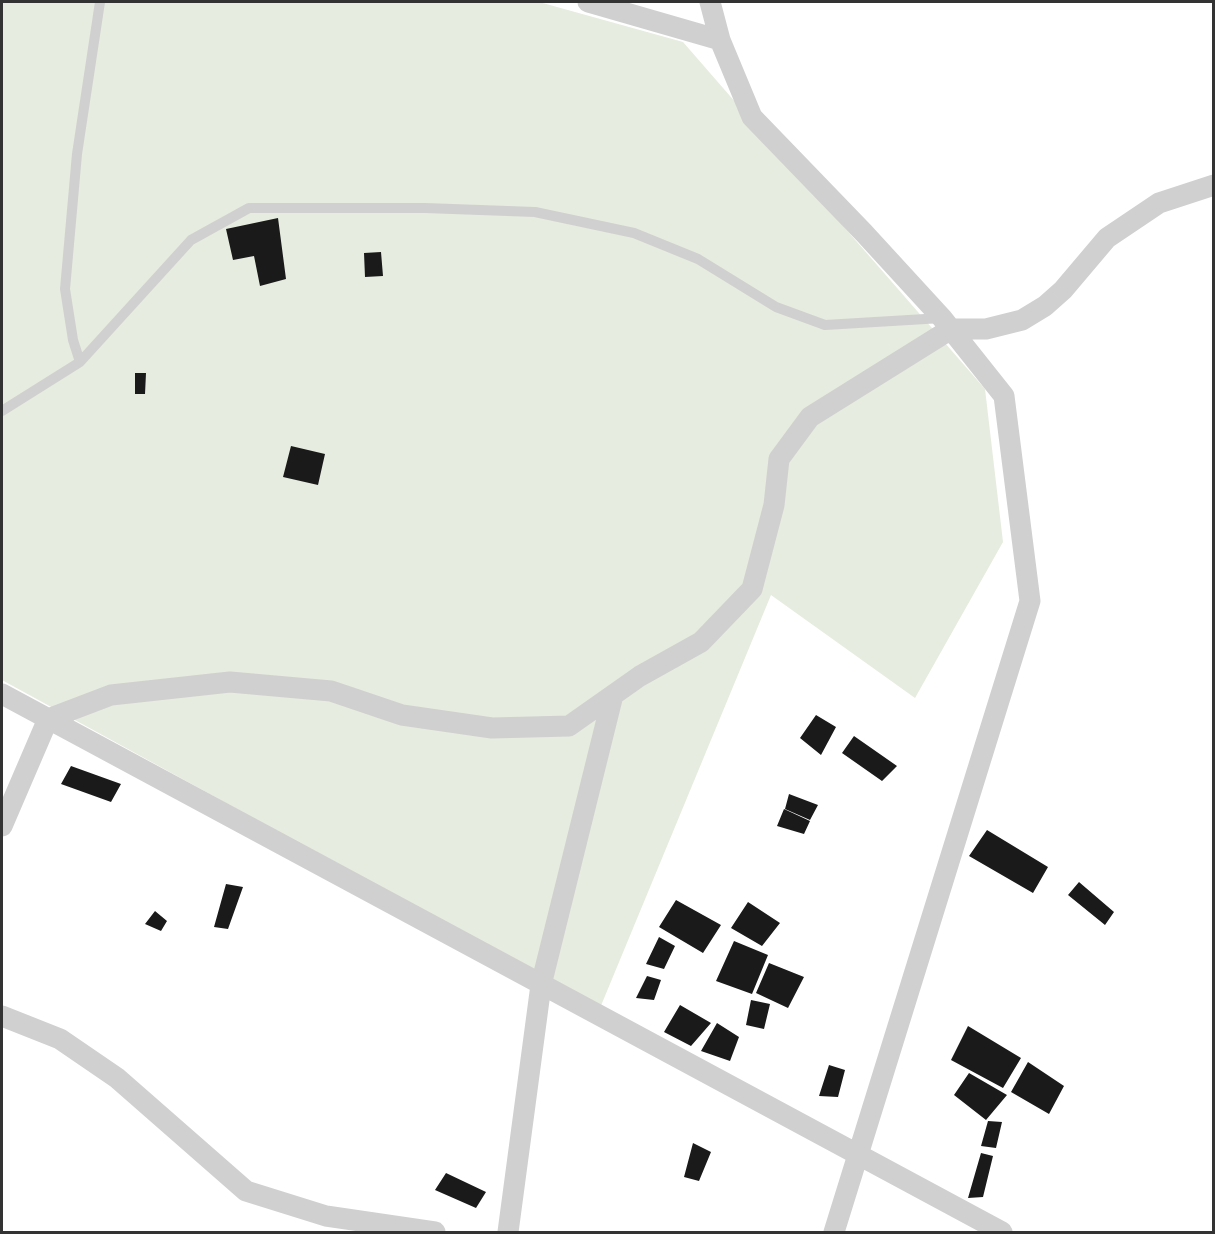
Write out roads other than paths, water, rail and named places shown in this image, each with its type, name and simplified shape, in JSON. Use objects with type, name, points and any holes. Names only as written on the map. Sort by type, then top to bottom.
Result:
[{"type":"street","points":[[588,2],[720,40]]},
{"type":"street","points":[[710,2],[720,40],[752,117],[864,233],[947,324],[1004,396],[1030,601],[834,1233]]},
{"type":"street","points":[[2,826],[48,719],[111,695],[230,682],[331,691],[402,715],[492,728],[569,726],[640,676],[701,642],[752,589],[774,505],[779,459],[810,417],[947,324],[986,329],[1022,320],[1046,306],[1063,290],[1107,238],[1159,203],[1214,185]]},
{"type":"street","points":[[2,694],[1002,1233]]},
{"type":"street","points":[[508,1233],[541,984],[613,695]]},
{"type":"street","points":[[2,1016],[60,1039],[117,1078],[246,1191],[326,1216],[435,1233]]},
{"type":"lane","points":[[81,362],[73,340],[65,290],[77,154],[100,2]]},
{"type":"lane","points":[[2,411],[81,362],[191,240],[249,208],[425,208],[535,212],[634,233],[698,259],[776,307],[825,325],[947,324]]}]
